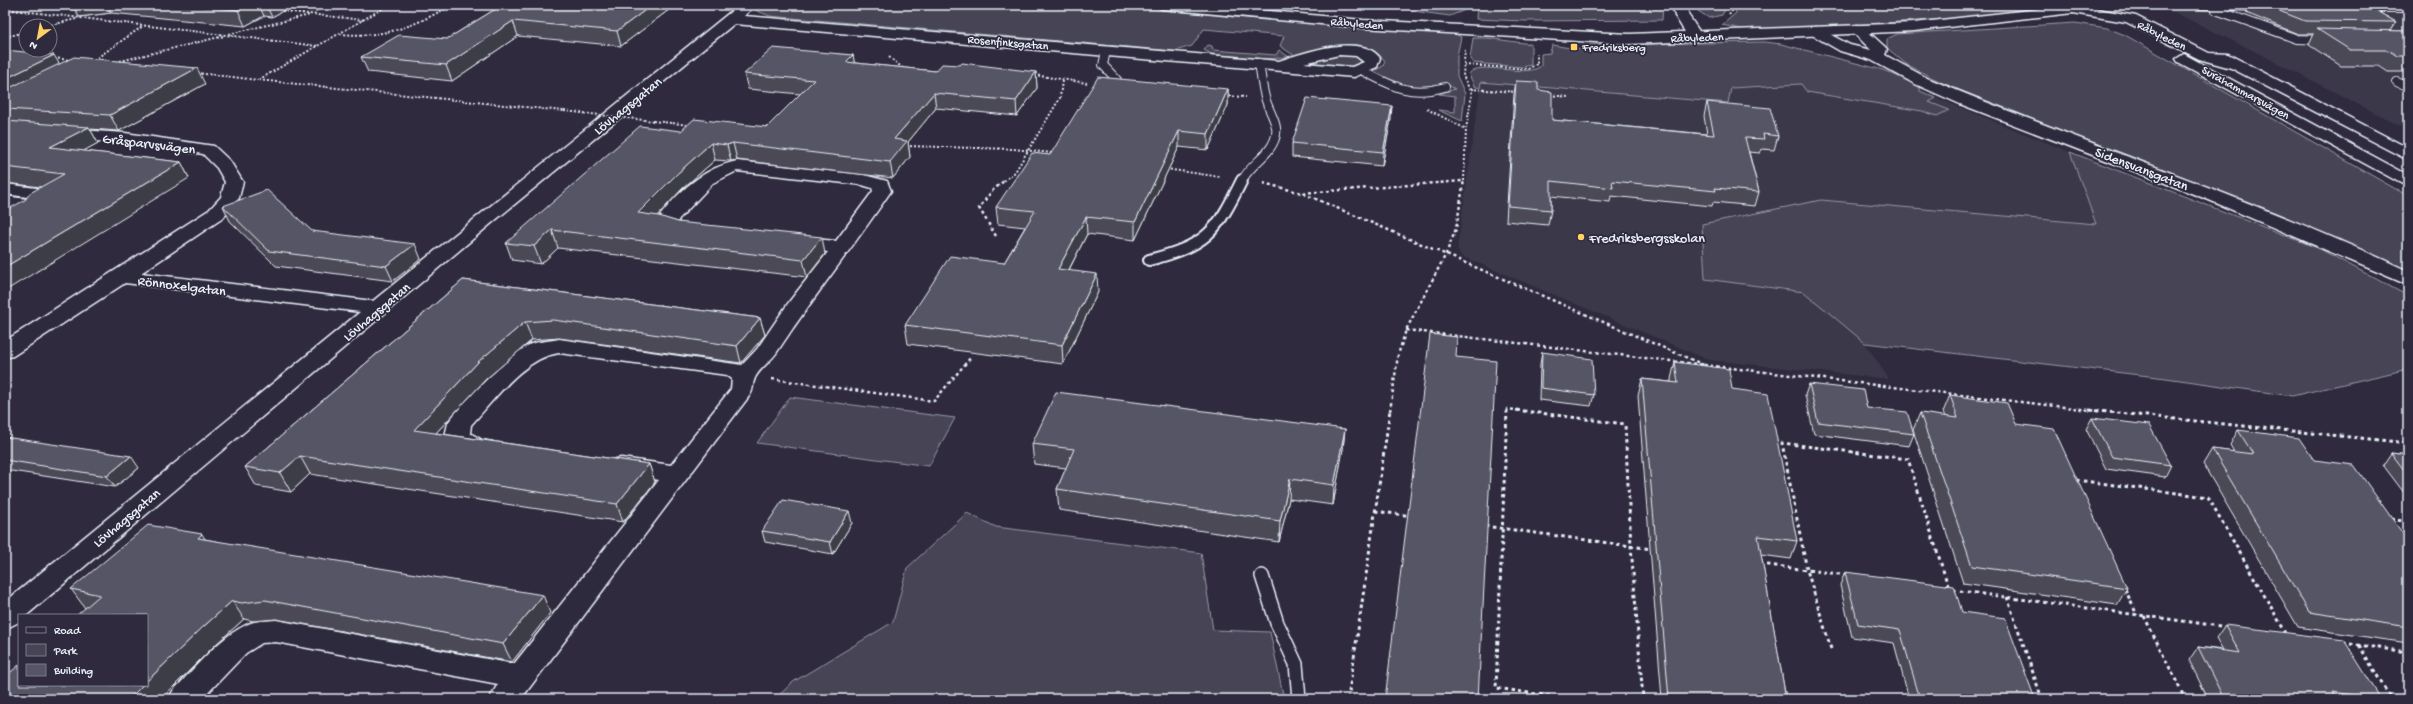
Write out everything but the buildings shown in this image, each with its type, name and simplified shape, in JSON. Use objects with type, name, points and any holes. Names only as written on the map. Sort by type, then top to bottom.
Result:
[{"type":"street","name":"Lövhagsgatan","points":[[5,618],[486,218],[733,19],[748,5]]},
{"type":"street","name":"Råbyleden","points":[[1162,5],[1363,24],[1629,39],[1914,27],[2046,9],[2092,7],[2131,19],[2204,56],[2234,64]]},
{"type":"street","name":"Råbyleden","points":[[1269,5],[1480,31]]},
{"type":"street","points":[[1679,5],[1682,16],[1695,37]]},
{"type":"street","name":"Surahammarsvägen","points":[[2119,5],[2408,154]]},
{"type":"street","points":[[1914,27],[1936,29],[2079,17],[2092,7]]},
{"type":"street","name":"Surahammarsvägen","points":[[2092,7],[2152,42],[2408,182]]},
{"type":"street","name":"Rosenfinksgatan","points":[[733,19],[1354,72],[1371,64],[1372,58],[1362,51],[1343,49],[1322,52],[1282,65]]},
{"type":"street","points":[[2028,22],[2043,24],[2078,21],[2099,24],[2110,26],[2152,42]]},
{"type":"street","points":[[1857,29],[1879,49],[1877,57]]},
{"type":"street","name":"Sidensvansgatan","points":[[1815,32],[1845,48],[1877,57],[1921,81],[1966,100],[2216,196],[2351,252],[2408,279]]},
{"type":"street","name":"Gråsparvsvägen","points":[[48,133],[125,138],[208,150],[224,165],[234,182],[230,198],[216,214],[122,278]]},
{"type":"street","points":[[504,699],[677,474],[765,353],[796,306],[842,248],[882,191],[881,185],[864,180],[737,166],[724,168],[712,173],[668,219],[670,227],[683,232],[707,234]]},
{"type":"street","points":[[778,241],[842,248]]},
{"type":"street","name":"Rönnoxelgatan","points":[[5,351],[122,278],[379,308]]},
{"type":"street","points":[[507,451],[476,447],[457,436],[460,423],[520,361],[539,350],[559,346],[733,369],[743,383]]},
{"type":"street","points":[[600,463],[677,474]]},
{"type":"street","points":[[183,699],[236,645],[256,632],[276,632],[520,677]]},
{"type":"lane","points":[[2204,6],[2268,7]]},
{"type":"lane","points":[[2204,6],[2297,39],[2337,40]]},
{"type":"lane","points":[[2346,8],[2408,8]]},
{"type":"lane","points":[[1094,89],[1117,80],[1103,65],[1106,51]]},
{"type":"lane","points":[[1149,260],[1180,252],[1208,236],[1227,210],[1247,171],[1268,151],[1275,139],[1277,126],[1265,98],[1259,63]]},
{"type":"lane","points":[[1360,70],[1403,91],[1427,93],[1445,87]]},
{"type":"lane","points":[[2397,82],[2408,88]]},
{"type":"lane","points":[[5,189],[43,194],[36,205]]},
{"type":"lane","points":[[1262,576],[1277,623],[1296,664],[1298,699]]},
{"type":"path","points":[[258,80],[389,5]]},
{"type":"path","points":[[340,34],[375,36],[394,33],[410,28],[452,5]]},
{"type":"path","points":[[5,9],[318,46]]},
{"type":"path","points":[[282,11],[363,20]]},
{"type":"path","points":[[124,66],[115,63],[310,15]]},
{"type":"path","points":[[58,23],[79,18]]},
{"type":"path","points":[[97,63],[91,62],[143,25]]},
{"type":"path","points":[[5,37],[18,34]]},
{"type":"path","points":[[1348,699],[1398,355],[1406,330],[1446,254],[1456,229],[1464,181],[1466,129],[1472,94],[1463,76],[1466,44]]},
{"type":"path","points":[[1464,65],[1528,69],[1537,64],[1537,49]]},
{"type":"path","points":[[889,57],[908,71]]},
{"type":"path","points":[[52,58],[76,60]]},
{"type":"path","points":[[195,73],[692,125]]},
{"type":"path","points":[[1030,74],[1103,85]]},
{"type":"path","points":[[996,236],[979,208],[992,191],[1015,172],[1060,98],[1062,80]]},
{"type":"path","points":[[1470,89],[1525,93]]},
{"type":"path","points":[[1219,95],[1265,98]]},
{"type":"path","points":[[1546,95],[1568,97]]},
{"type":"path","points":[[899,146],[1028,151],[1059,154]]},
{"type":"path","points":[[1158,168],[1270,184],[1302,193],[1704,365]]},
{"type":"path","points":[[1302,193],[1464,181]]},
{"type":"path","points":[[1406,330],[2165,419],[2408,443]]},
{"type":"path","points":[[743,383],[767,378],[934,401],[971,357]]},
{"type":"path","points":[[1570,699],[1496,688],[1507,409],[1625,424],[1630,546],[1643,699]]},
{"type":"path","points":[[1831,649],[1807,570],[1782,443],[1908,459],[1949,589]]},
{"type":"path","points":[[2078,487],[2075,480],[2208,496],[2288,635]]},
{"type":"path","points":[[1375,511],[1415,516]]},
{"type":"path","points":[[2394,526],[2390,519],[2408,522]]},
{"type":"path","points":[[1478,525],[1654,549]]},
{"type":"path","points":[[1753,562],[1854,576]]},
{"type":"path","points":[[2124,586],[2137,615]]},
{"type":"path","points":[[1941,588],[2235,628]]},
{"type":"path","points":[[2008,597],[2042,699]]},
{"type":"path","points":[[2144,616],[2185,699]]},
{"type":"path","points":[[2280,634],[2295,636]]},
{"type":"path","points":[[2338,642],[2408,652]]},
{"type":"path","points":[[2359,645],[2391,699]]},
{"type":"shaded area","points":[[2159,5],[2408,5],[2408,130],[2272,60]]},
{"type":"shaded area","name":"Fredriksbergsskolan","points":[[1481,82],[1728,103],[1730,88],[1802,84],[1920,91],[2070,152],[2096,224],[1821,200],[1705,279],[1804,292],[1865,343],[1889,379],[1709,360],[1461,256],[1457,249]]},
{"type":"green space","points":[[756,5],[1098,5],[1456,34],[1461,37],[1457,56],[1457,76],[1465,94],[1462,121],[1438,110],[1455,112],[1455,96],[1439,94],[1455,89],[1445,83],[1415,87],[1406,86],[1370,73],[1383,66],[1385,61],[1376,52],[1366,47],[1355,45],[1330,47],[1295,56],[1280,46],[1284,36],[1204,29],[1192,46],[1175,51],[770,16],[755,10]]},
{"type":"green space","points":[[1465,5],[1465,10],[1450,16],[1408,9],[1408,6]]},
{"type":"green space","points":[[1477,5],[1663,5],[1662,20],[1524,21],[1476,19]]},
{"type":"green space","points":[[1694,5],[1723,5],[1725,10],[1722,15],[1709,18],[1698,11]]},
{"type":"green space","points":[[1733,5],[1819,5],[1846,9],[1848,5],[2039,5],[2032,10],[1963,18],[1752,31],[1722,25],[1736,13]]},
{"type":"green space","points":[[2075,23],[2107,28],[2125,35],[2408,196],[2408,272],[1958,91],[1906,64],[1887,48],[1887,39],[1897,34]]},
{"type":"green space","points":[[1473,38],[1487,38],[1531,44],[1531,65],[1522,67],[1473,63],[1470,59]]},
{"type":"green space","points":[[1765,42],[1781,44],[1883,70],[1920,86],[1920,91],[1936,98],[1929,102],[1949,110],[1937,116],[1922,111],[1807,92],[1801,84],[1731,88],[1728,103],[1481,82],[1480,88],[1474,86],[1469,74],[1474,70],[1482,68],[1525,71],[1534,69],[1541,66],[1541,54],[1550,53],[1552,45],[1582,50],[1584,45]]},
{"type":"green space","points":[[1208,45],[1212,46],[1213,50],[1276,55],[1279,50],[1289,57],[1265,59],[1211,54],[1204,50]]},
{"type":"green space","points":[[1339,53],[1364,57],[1362,65],[1347,68],[1308,62]]},
{"type":"green space","points":[[2070,152],[2320,249],[2408,296],[2408,369],[2292,396],[2166,378],[1865,343],[1804,292],[1705,279],[1702,224],[1821,200],[2096,224]]},
{"type":"green space","points":[[790,397],[955,418],[929,466],[757,443]]},
{"type":"green space","points":[[967,513],[996,527],[1201,553],[1213,630],[1270,632],[1284,699],[775,699],[793,682],[893,622],[907,568]]},
{"type":"place","name":"Fredriksberg","points":[[1574,47]]},
{"type":"place","name":"Fredriksbergsskolan","points":[[1581,237]]}]
